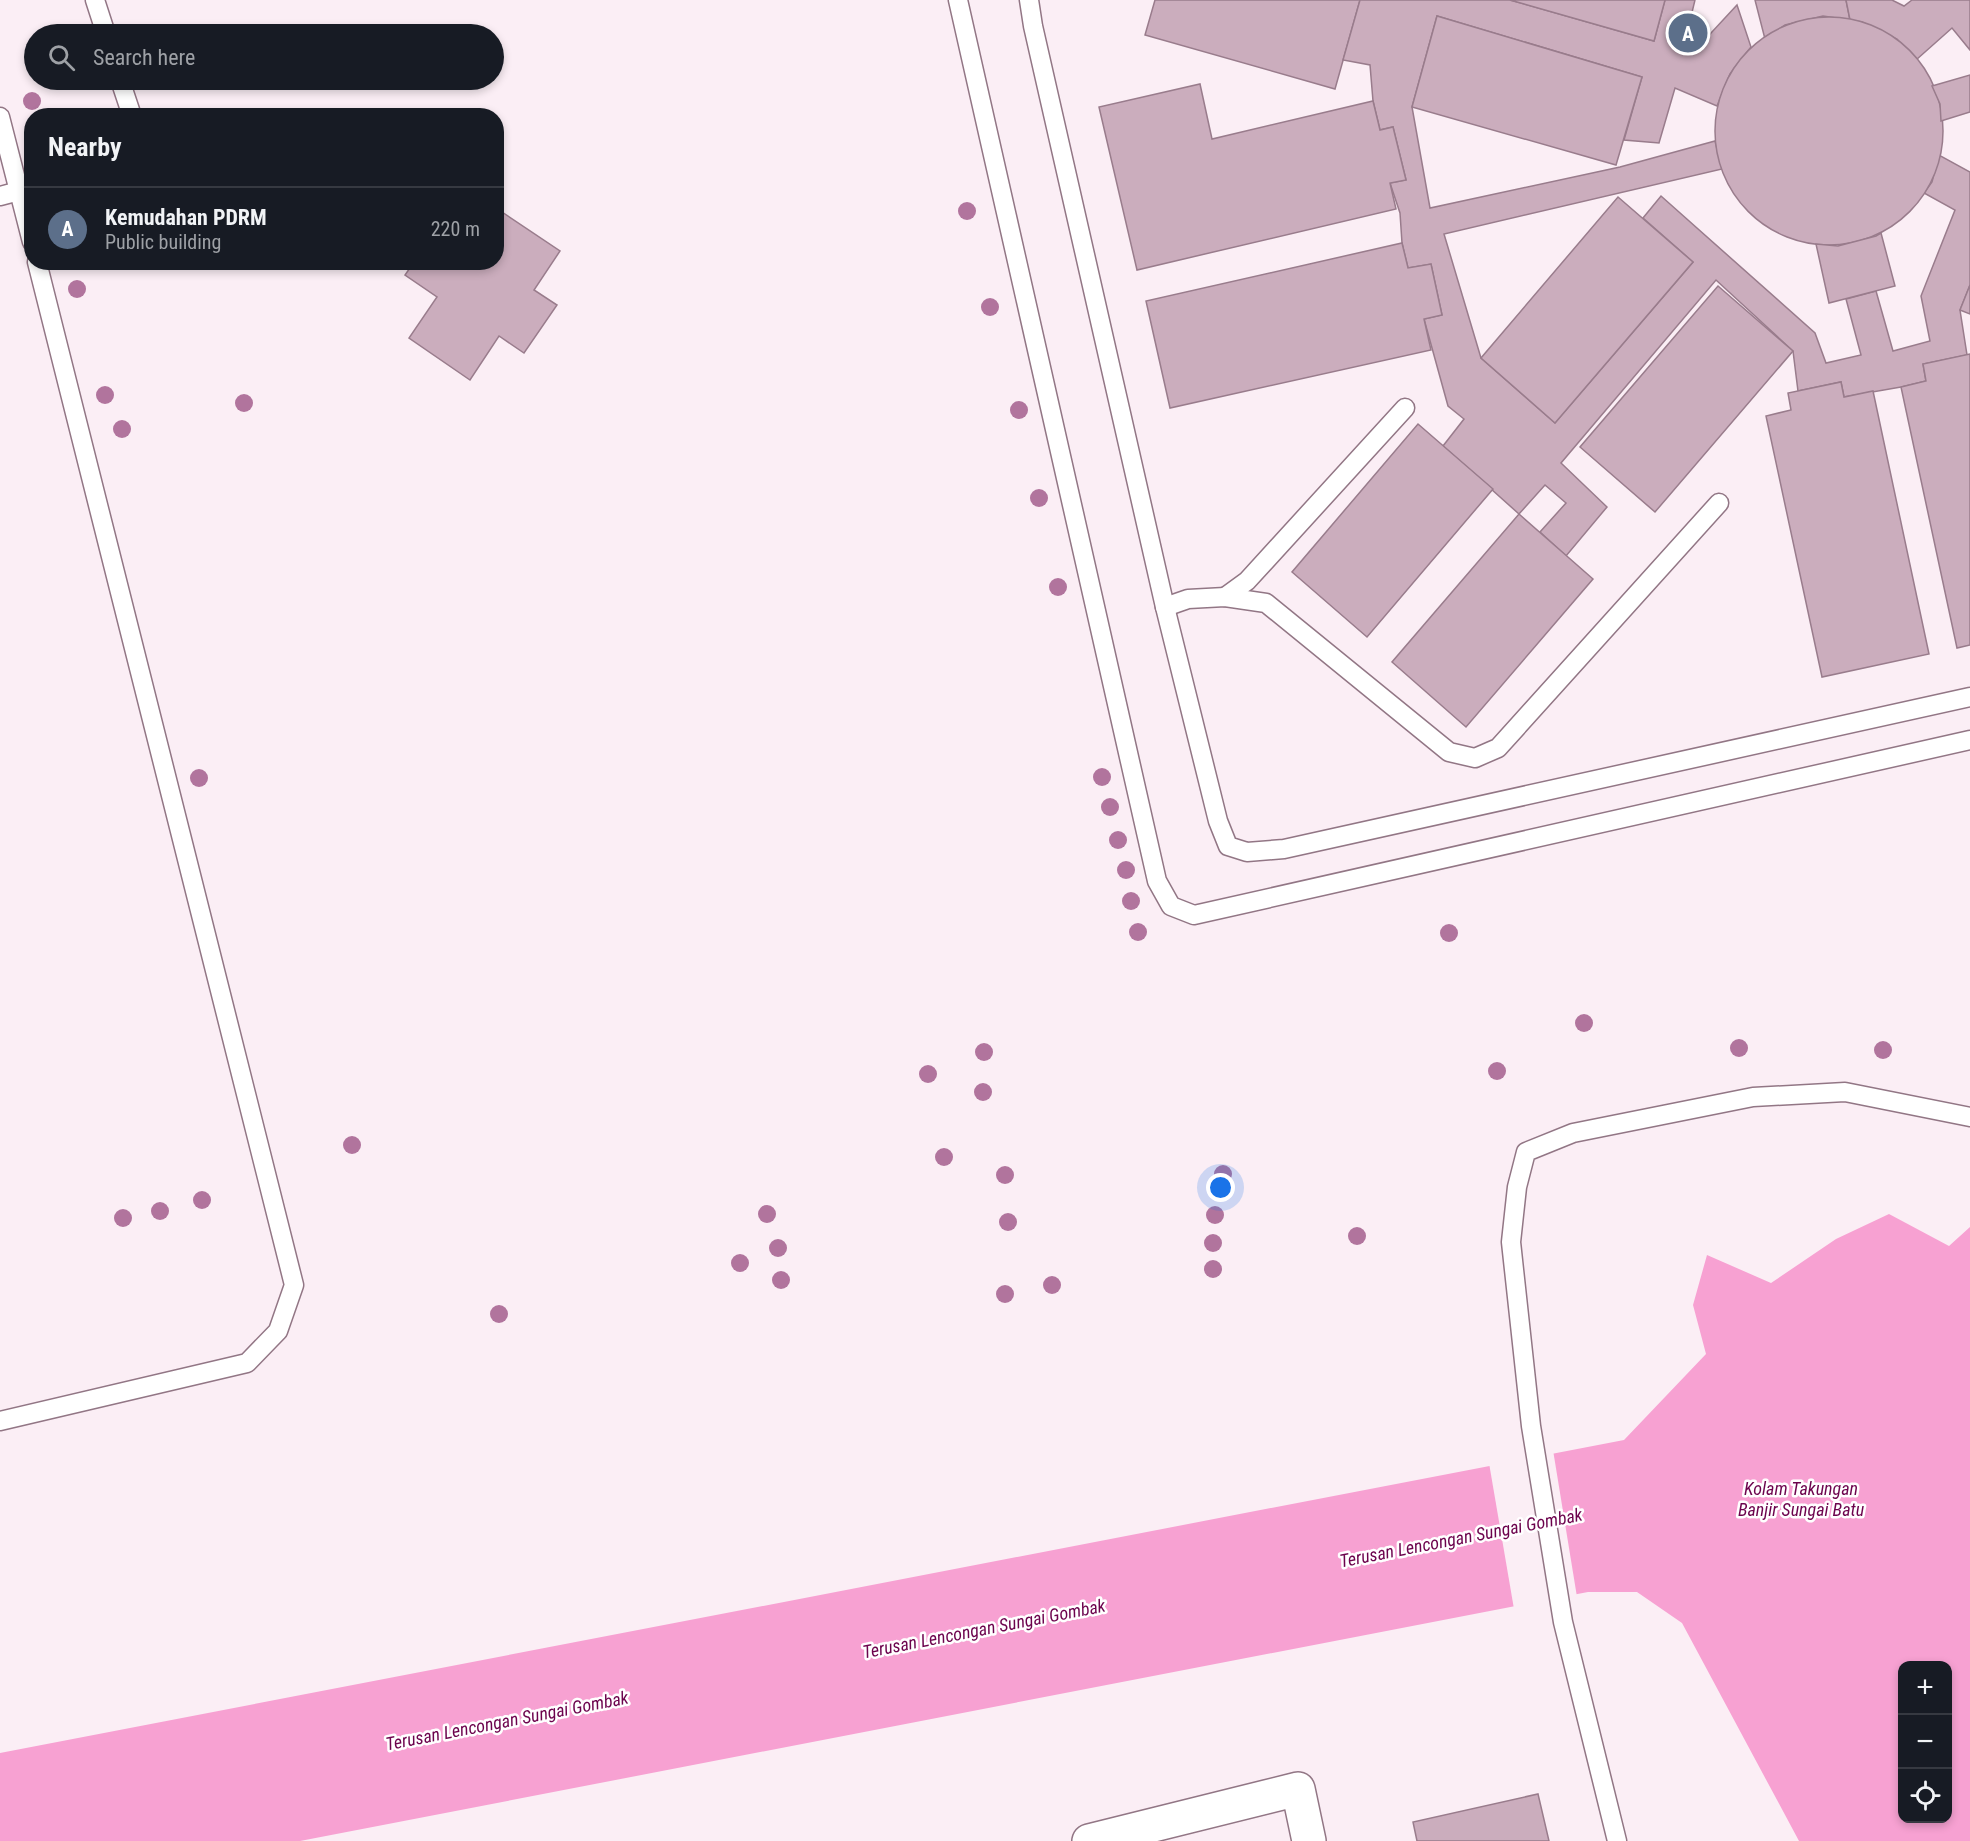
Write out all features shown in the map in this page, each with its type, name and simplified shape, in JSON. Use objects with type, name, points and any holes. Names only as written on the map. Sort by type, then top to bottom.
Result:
[{"type":"street","points":[[1089,1841],[1298,1790],[1309,1841]]},
{"type":"lane","points":[[95,0],[103,24]]},
{"type":"lane","points":[[958,0],[1157,881],[1171,906],[1194,915],[1970,740]]},
{"type":"lane","points":[[1029,0],[1165,607],[1218,821],[1228,846],[1247,852],[1296,846],[1970,698]]},
{"type":"lane","points":[[123,90],[129,108]]},
{"type":"lane","points":[[0,117],[24,211]]},
{"type":"lane","points":[[0,196],[19,191]]},
{"type":"lane","points":[[0,1421],[247,1363],[278,1331],[294,1285],[39,270]]},
{"type":"lane","points":[[1225,597],[1247,581],[1405,408]]},
{"type":"lane","points":[[1165,607],[1188,599],[1225,597],[1266,603],[1449,752],[1475,758],[1498,748],[1719,503]]},
{"type":"lane","points":[[1617,1841],[1563,1622],[1531,1426],[1511,1242],[1517,1187],[1526,1152],[1573,1133],[1753,1097],[1845,1092],[1970,1117]]},
{"type":"water","points":[[1889,1214],[1949,1246],[1970,1227],[1970,1841],[1799,1841],[1682,1623],[1637,1592],[1588,1592],[300,1841],[0,1841],[0,1753],[1624,1440],[1706,1354],[1693,1305],[1707,1255],[1771,1283],[1836,1239]]},
{"type":"pier","points":[[1553,1450],[1577,1597],[1514,1609],[1489,1463]]},
{"type":"building","points":[[1155,0],[1360,0],[1335,89],[1145,35]]},
{"type":"building","points":[[1360,0],[1510,0],[1654,41],[1665,0],[1695,0],[1685,41],[1699,46],[1737,5],[1751,47],[1730,74],[1717,106],[1675,88],[1659,143],[1624,140],[1642,77],[1437,16],[1412,107],[1430,208],[1620,167],[1715,141],[1722,169],[1444,234],[1481,358],[1555,423],[1693,262],[1643,218],[1661,196],[1815,333],[1826,363],[1861,355],[1846,299],[1876,291],[1893,351],[1930,341],[1921,296],[1955,210],[1924,193],[1932,182],[1939,155],[1970,172],[1970,285],[1960,310],[1967,355],[1923,364],[1926,381],[1901,387],[1844,397],[1841,382],[1798,391],[1793,351],[1716,280],[1561,463],[1607,507],[1566,556],[1540,532],[1566,503],[1545,485],[1519,514],[1443,446],[1464,419],[1448,406],[1424,319],[1442,315],[1431,264],[1408,268],[1402,243],[1400,213],[1390,183],[1406,180],[1393,127],[1380,130],[1373,101],[1370,65],[1343,60]]},
{"type":"building","points":[[1510,0],[1665,0],[1654,41]]},
{"type":"building","points":[[1755,0],[1846,0],[1850,20],[1823,16],[1785,25],[1765,39]]},
{"type":"building","points":[[1846,0],[1892,0],[1904,6],[1912,0],[1970,0],[1970,50],[1952,28],[1916,60],[1897,39],[1862,22],[1850,20]]},
{"type":"building","points":[[1437,16],[1642,77],[1616,165],[1412,107]]},
{"type":"building","points":[[1829,17],[1862,22],[1883,31],[1901,43],[1917,59],[1929,77],[1938,98],[1943,131],[1938,164],[1929,185],[1917,203],[1901,219],[1883,231],[1862,240],[1829,245],[1796,240],[1775,231],[1757,219],[1741,203],[1729,185],[1720,164],[1715,131],[1720,98],[1729,77],[1741,59],[1757,43],[1775,31],[1796,22]]},
{"type":"building","points":[[1970,75],[1970,112],[1941,121],[1940,104],[1932,86]]},
{"type":"building","points":[[1200,84],[1212,139],[1373,101],[1380,130],[1393,127],[1406,180],[1390,183],[1396,209],[1137,270],[1099,107]]},
{"type":"building","points":[[1618,197],[1693,262],[1555,423],[1481,358]]},
{"type":"building","points":[[504,213],[560,251],[534,290],[557,305],[524,353],[499,336],[470,380],[409,338],[437,297],[405,275],[408,270],[504,270]]},
{"type":"building","points":[[1881,233],[1895,286],[1829,303],[1816,244],[1838,246]]},
{"type":"building","points":[[1402,243],[1408,268],[1431,264],[1442,315],[1424,319],[1431,350],[1170,408],[1146,301]]},
{"type":"building","points":[[1970,285],[1970,314],[1960,310]]},
{"type":"building","points":[[1718,286],[1793,351],[1655,512],[1580,447]]},
{"type":"building","points":[[1970,354],[1970,645],[1957,648],[1901,387],[1926,381],[1923,364]]},
{"type":"building","points":[[1841,382],[1844,397],[1873,391],[1929,654],[1822,677],[1766,416],[1791,410],[1788,393]]},
{"type":"building","points":[[1418,424],[1493,489],[1367,637],[1292,572]]},
{"type":"building","points":[[1519,514],[1593,579],[1466,727],[1392,662]]},
{"type":"building","points":[[1538,1794],[1549,1841],[1417,1841],[1413,1822]]},
{"type":"place","name":"Kemudahan PDRM","points":[[1688,33]]},
{"type":"water label","name":"Kolam Takungan Banjir Sungai Batu","points":[[1801,1499]]},
{"type":"water label","name":"Terusan Lencongan Sungai Gombak","points":[[1461,1538]]},
{"type":"water label","name":"Terusan Lencongan Sungai Gombak","points":[[984,1629]]},
{"type":"water label","name":"Terusan Lencongan Sungai Gombak","points":[[507,1721]]}]
